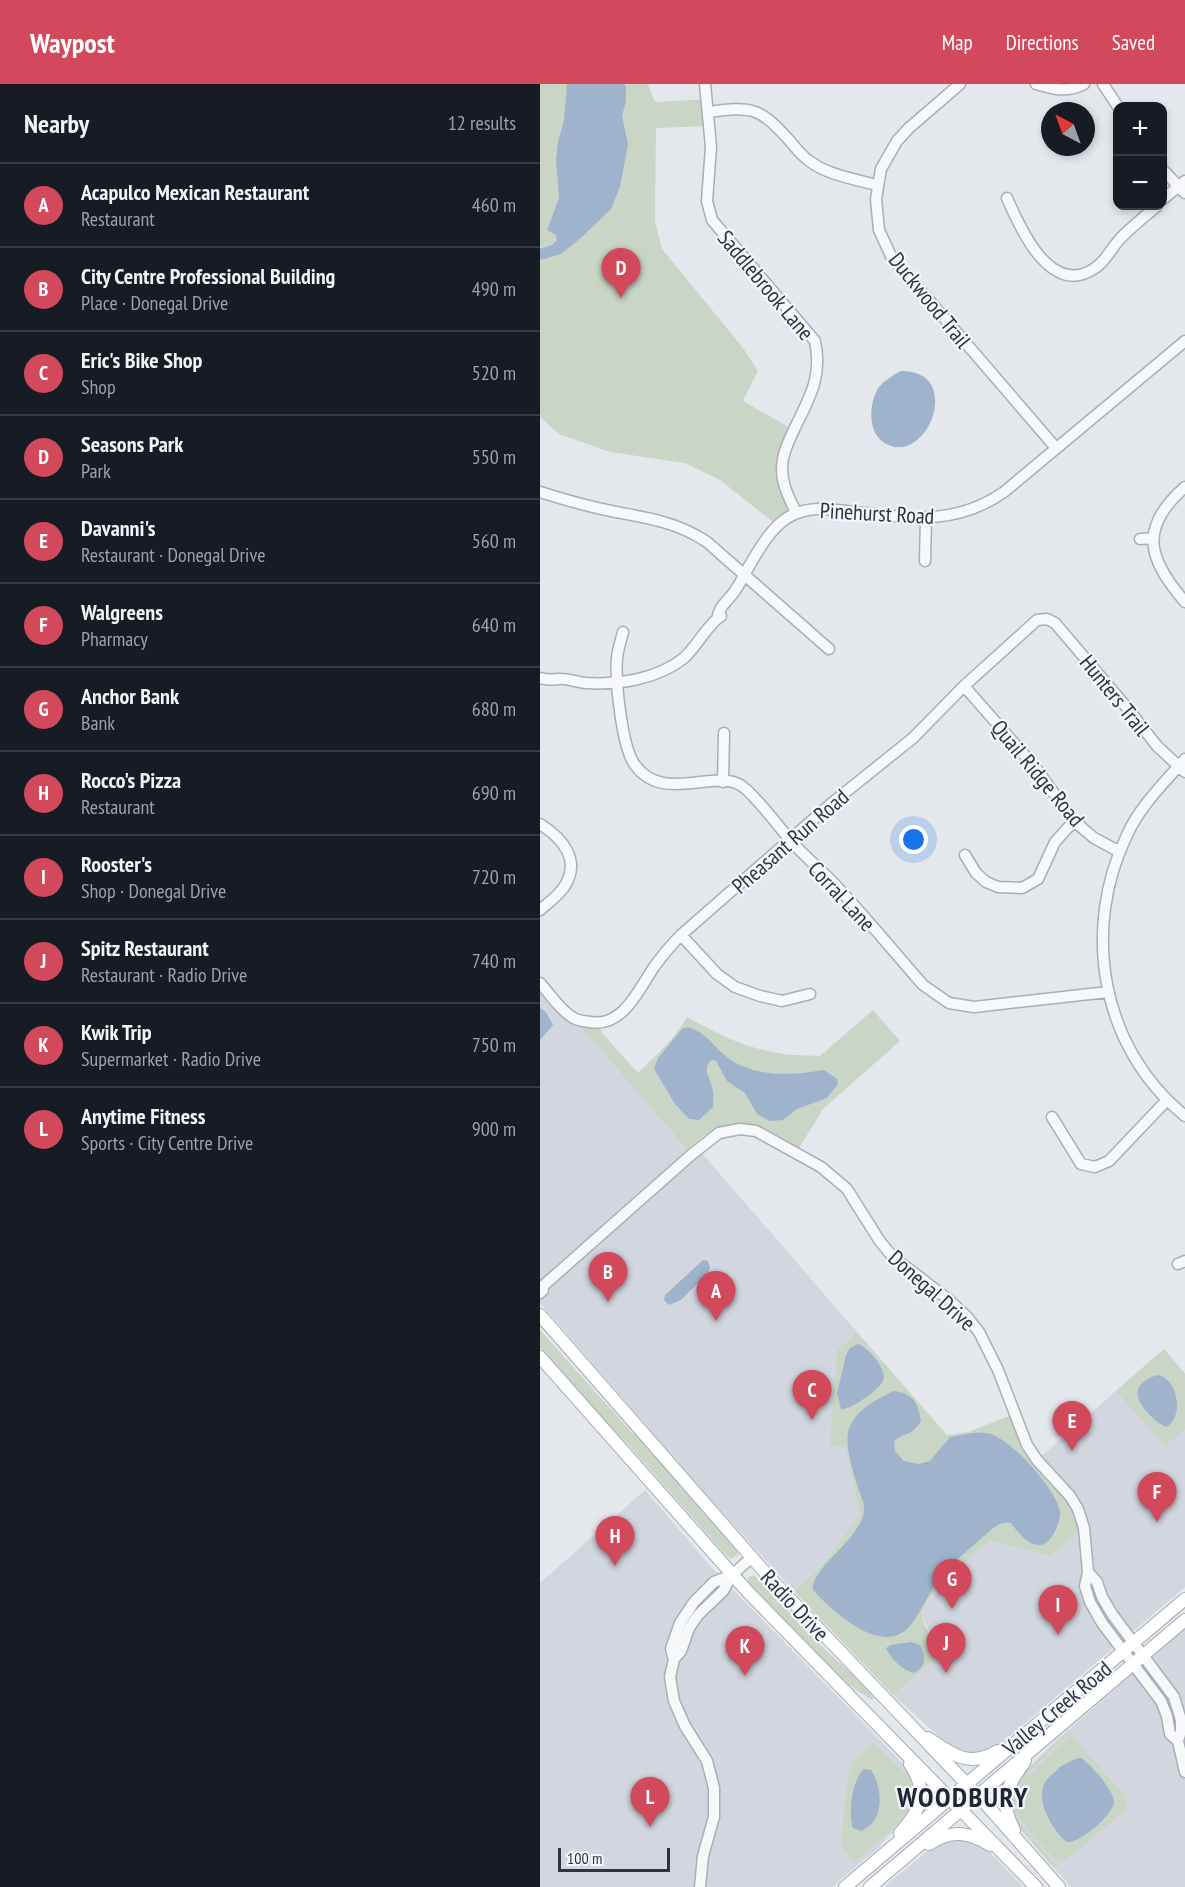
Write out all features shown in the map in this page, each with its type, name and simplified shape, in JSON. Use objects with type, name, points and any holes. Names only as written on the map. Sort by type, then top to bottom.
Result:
[{"type":"main road","name":"Radio Drive","points":[[540,1315],[752,1558],[967,1784],[1059,1887]]},
{"type":"main road","points":[[540,1324],[569,1349]]},
{"type":"main road","name":"Radio Drive","points":[[540,1357],[732,1575],[1036,1887]]},
{"type":"main road","name":"Valley Creek Road","points":[[845,1887],[1185,1599]]},
{"type":"main road","name":"Valley Creek Road","points":[[870,1887],[1185,1620]]},
{"type":"main road","points":[[909,1725],[954,1755],[969,1760],[990,1756],[1022,1737]]},
{"type":"main road","points":[[876,1862],[911,1820],[920,1800],[921,1789],[918,1778],[893,1740]]},
{"type":"main road","points":[[1021,1843],[1007,1817],[1005,1795],[1011,1781],[1036,1746]]},
{"type":"main road","points":[[886,1874],[933,1841],[951,1834],[961,1833],[974,1836],[1007,1856]]},
{"type":"street","name":"Saddlebrook Lane","points":[[705,84],[711,147],[707,201],[712,220],[815,341],[818,371],[785,451],[782,466],[785,490],[796,513]]},
{"type":"street","name":"Duckwood Trail","points":[[960,84],[909,128],[897,141],[881,169],[876,199],[879,230],[891,256],[1056,448]]},
{"type":"street","points":[[1036,84],[1059,90],[1070,90],[1084,84]]},
{"type":"street","points":[[1103,84],[1115,102]]},
{"type":"street","points":[[708,112],[732,109],[756,111],[769,118],[807,160],[824,170],[877,185]]},
{"type":"street","points":[[1167,173],[1183,187],[1167,197]]},
{"type":"street","points":[[1007,198],[1022,230],[1042,260],[1058,272],[1079,275],[1098,267],[1121,238],[1152,210]]},
{"type":"street","name":"Pinehurst Road","points":[[540,678],[589,683],[618,682],[639,679],[670,668],[692,650],[717,619],[719,611],[775,529],[796,513],[810,509],[926,519],[961,514],[992,501],[1185,341]]},
{"type":"street","points":[[1185,487],[1166,506],[1153,538],[1162,573],[1185,602]]},
{"type":"street","points":[[540,492],[583,504],[661,520],[691,531],[707,542],[829,649]]},
{"type":"street","points":[[925,561],[926,519]]},
{"type":"street","points":[[1140,539],[1153,538]]},
{"type":"street","name":"Pheasant Run Road","points":[[540,983],[574,1018],[595,1023],[605,1021],[625,1010],[661,958],[681,935],[832,803],[901,749],[964,686],[1037,620],[1047,619]]},
{"type":"street","name":"Hunters Trail","points":[[1047,619],[1055,623],[1157,746],[1183,766]]},
{"type":"street","name":"Corral Lane","points":[[623,632],[617,660],[618,682],[623,735],[635,767],[647,777],[664,784],[723,782],[741,786],[747,790],[790,840],[839,889],[923,985],[949,1003],[974,1007],[1108,992]]},
{"type":"street","name":"Pinehurst Road","points":[[540,672],[554,675],[558,679]]},
{"type":"street","name":"Quail Ridge Road","points":[[964,686],[1035,767],[1074,821],[1094,838],[1120,852]]},
{"type":"street","points":[[723,782],[724,733]]},
{"type":"street","points":[[1183,766],[1137,818],[1120,852],[1105,901],[1102,921],[1103,968],[1115,1019],[1129,1051],[1167,1100],[1185,1116]]},
{"type":"street","points":[[965,855],[976,873],[986,882],[998,887],[1022,888],[1038,879],[1055,842],[1074,821]]},
{"type":"street","points":[[540,824],[562,841],[568,850],[571,868],[564,888],[540,910]]},
{"type":"street","points":[[681,935],[717,974],[735,987],[782,1001],[810,994]]},
{"type":"street","points":[[1052,1117],[1081,1164],[1102,1166],[1167,1100]]},
{"type":"street","name":"Donegal Drive","points":[[541,1288],[711,1138],[724,1131],[748,1129],[764,1135],[835,1177],[851,1194],[892,1257],[949,1300],[975,1326],[990,1352],[1027,1445],[1037,1460],[1070,1496],[1078,1509],[1084,1528],[1088,1572],[1097,1581],[1102,1597],[1129,1647],[1138,1660],[1169,1690],[1177,1705],[1181,1731],[1178,1741],[1185,1772]]},
{"type":"street","points":[[700,1887],[703,1856],[714,1817],[714,1788],[707,1761],[685,1726],[674,1701],[670,1677],[674,1659],[671,1649],[684,1615],[699,1596],[714,1582],[732,1575],[752,1558]]},
{"type":"street","points":[[702,1870],[708,1887]]},
{"type":"shaded area","points":[[540,991],[564,1018],[580,1026],[687,1150],[694,1144],[857,1332],[837,1350],[831,1445],[846,1447],[860,1515],[818,1570],[794,1591],[709,1498],[540,1303]]},
{"type":"shaded area","points":[[1164,1349],[1185,1374],[1185,1587],[997,1747],[969,1756],[947,1744],[893,1695],[940,1654],[922,1616],[924,1606],[955,1570],[990,1541],[1050,1556],[1037,1460]]},
{"type":"shaded area","points":[[645,1490],[712,1568],[911,1772],[917,1788],[912,1811],[877,1849],[832,1887],[540,1887],[540,1583]]},
{"type":"shaded area","points":[[1185,1629],[1185,1887],[1071,1887],[1018,1826],[1008,1805],[1018,1779],[1052,1744]]},
{"type":"shaded area","points":[[970,1838],[989,1851],[1023,1887],[884,1887],[940,1841]]},
{"type":"green space","points":[[540,84],[648,84],[655,102],[707,99],[709,126],[656,128],[655,221],[662,249],[743,348],[758,371],[743,401],[794,430],[782,466],[796,513],[778,526],[720,480],[685,463],[610,452],[559,434],[540,417]]},
{"type":"green space","points":[[873,1010],[900,1041],[823,1109],[796,1153],[756,1131],[711,1138],[705,1135],[687,1150],[580,1026],[600,1027],[602,1033],[638,1073],[671,1039],[687,1017],[754,1048],[783,1054],[820,1056]]},
{"type":"green space","points":[[540,1330],[633,1434],[636,1434],[736,1548],[738,1555],[731,1559],[726,1555],[625,1441],[604,1422],[540,1348]]},
{"type":"green space","points":[[857,1332],[947,1435],[968,1432],[1014,1414],[1020,1430],[1064,1488],[1084,1528],[1050,1556],[990,1541],[973,1555],[950,1576],[924,1608],[923,1620],[940,1654],[893,1695],[794,1591],[818,1570],[860,1515],[846,1448],[830,1445],[837,1350]]},
{"type":"green space","points":[[1164,1349],[1185,1374],[1185,1429],[1165,1446],[1116,1391]]},
{"type":"green space","points":[[754,1575],[819,1644],[862,1683],[875,1697],[872,1700],[834,1675],[747,1584],[749,1577]]},
{"type":"green space","points":[[1068,1731],[1069,1733],[1029,1771],[1011,1796],[1018,1779]]},
{"type":"green space","points":[[1071,1735],[1125,1796],[1127,1806],[1079,1850],[1059,1863],[1024,1825],[1012,1800],[1015,1800],[1016,1797],[1013,1797],[1024,1780]]},
{"type":"green space","points":[[873,1742],[911,1779],[915,1796],[909,1809],[896,1825],[854,1862],[844,1850],[841,1842],[848,1774],[853,1762]]},
{"type":"green space","points":[[1011,1809],[1027,1832],[1056,1865],[1053,1867],[1015,1823]]},
{"type":"water","points":[[567,84],[624,84],[626,101],[622,116],[628,144],[620,187],[611,209],[561,254],[540,260],[540,249],[552,245],[557,240],[556,235],[547,230],[559,198],[556,160],[564,120]]},
{"type":"water","points":[[901,371],[921,375],[932,386],[935,401],[932,417],[925,432],[913,443],[899,447],[883,442],[878,437],[874,431],[871,416],[873,400],[879,387]]},
{"type":"water","points":[[540,1008],[546,1012],[553,1025],[540,1040]]},
{"type":"water","points":[[687,1027],[702,1034],[721,1052],[744,1067],[756,1071],[783,1074],[824,1070],[837,1079],[838,1084],[827,1098],[797,1109],[783,1120],[770,1121],[757,1114],[745,1093],[727,1081],[716,1061],[712,1060],[707,1069],[713,1089],[713,1107],[699,1120],[689,1119],[675,1104],[654,1069],[658,1058],[682,1029]]},
{"type":"water","points":[[703,1260],[708,1261],[710,1268],[708,1273],[681,1300],[669,1305],[664,1300],[665,1295]]},
{"type":"water","points":[[858,1344],[867,1350],[880,1365],[884,1376],[883,1381],[864,1399],[841,1409],[837,1393],[846,1355],[850,1348]]},
{"type":"water","points":[[1157,1375],[1170,1382],[1176,1397],[1176,1414],[1167,1427],[1158,1423],[1139,1400],[1140,1385]]},
{"type":"water","points":[[894,1391],[906,1394],[914,1400],[919,1409],[921,1421],[914,1430],[894,1441],[895,1451],[904,1461],[919,1464],[930,1461],[950,1437],[973,1433],[987,1433],[996,1436],[1031,1465],[1057,1502],[1060,1516],[1051,1537],[1047,1542],[1039,1545],[1027,1540],[1011,1523],[996,1526],[945,1572],[907,1629],[896,1636],[883,1637],[856,1627],[831,1608],[813,1590],[819,1573],[855,1532],[864,1510],[849,1453],[847,1439],[850,1425],[866,1407]]},
{"type":"water","points":[[911,1642],[920,1645],[924,1657],[921,1668],[914,1673],[897,1664],[886,1648]]},
{"type":"water","points":[[1081,1758],[1101,1778],[1111,1792],[1114,1802],[1108,1814],[1095,1827],[1079,1838],[1067,1842],[1056,1831],[1047,1816],[1042,1791],[1045,1782],[1060,1767]]},
{"type":"water","points":[[864,1769],[871,1770],[875,1777],[880,1804],[874,1820],[869,1827],[861,1831],[853,1828],[851,1806],[854,1788]]},
{"type":"place","name":"Seasons Park","points":[[621,298]]},
{"type":"place","name":"City Centre Professional Building","points":[[608,1302]]},
{"type":"place","name":"Acapulco Mexican Restaurant","points":[[716,1321]]},
{"type":"place","name":"Eric's Bike Shop","points":[[812,1420]]},
{"type":"place","name":"Davanni's","points":[[1072,1451]]},
{"type":"place","name":"Walgreens","points":[[1157,1522]]},
{"type":"place","name":"Rocco's Pizza","points":[[615,1566]]},
{"type":"place","name":"Anchor Bank","points":[[952,1609]]},
{"type":"place","name":"Rooster's","points":[[1058,1635]]},
{"type":"place","name":"Spitz Restaurant","points":[[946,1673]]},
{"type":"place","name":"Kwik Trip","points":[[745,1676]]},
{"type":"place","name":"Anytime Fitness","points":[[650,1827]]},
{"type":"district","name":"WOODBURY","points":[[963,1797]]}]
